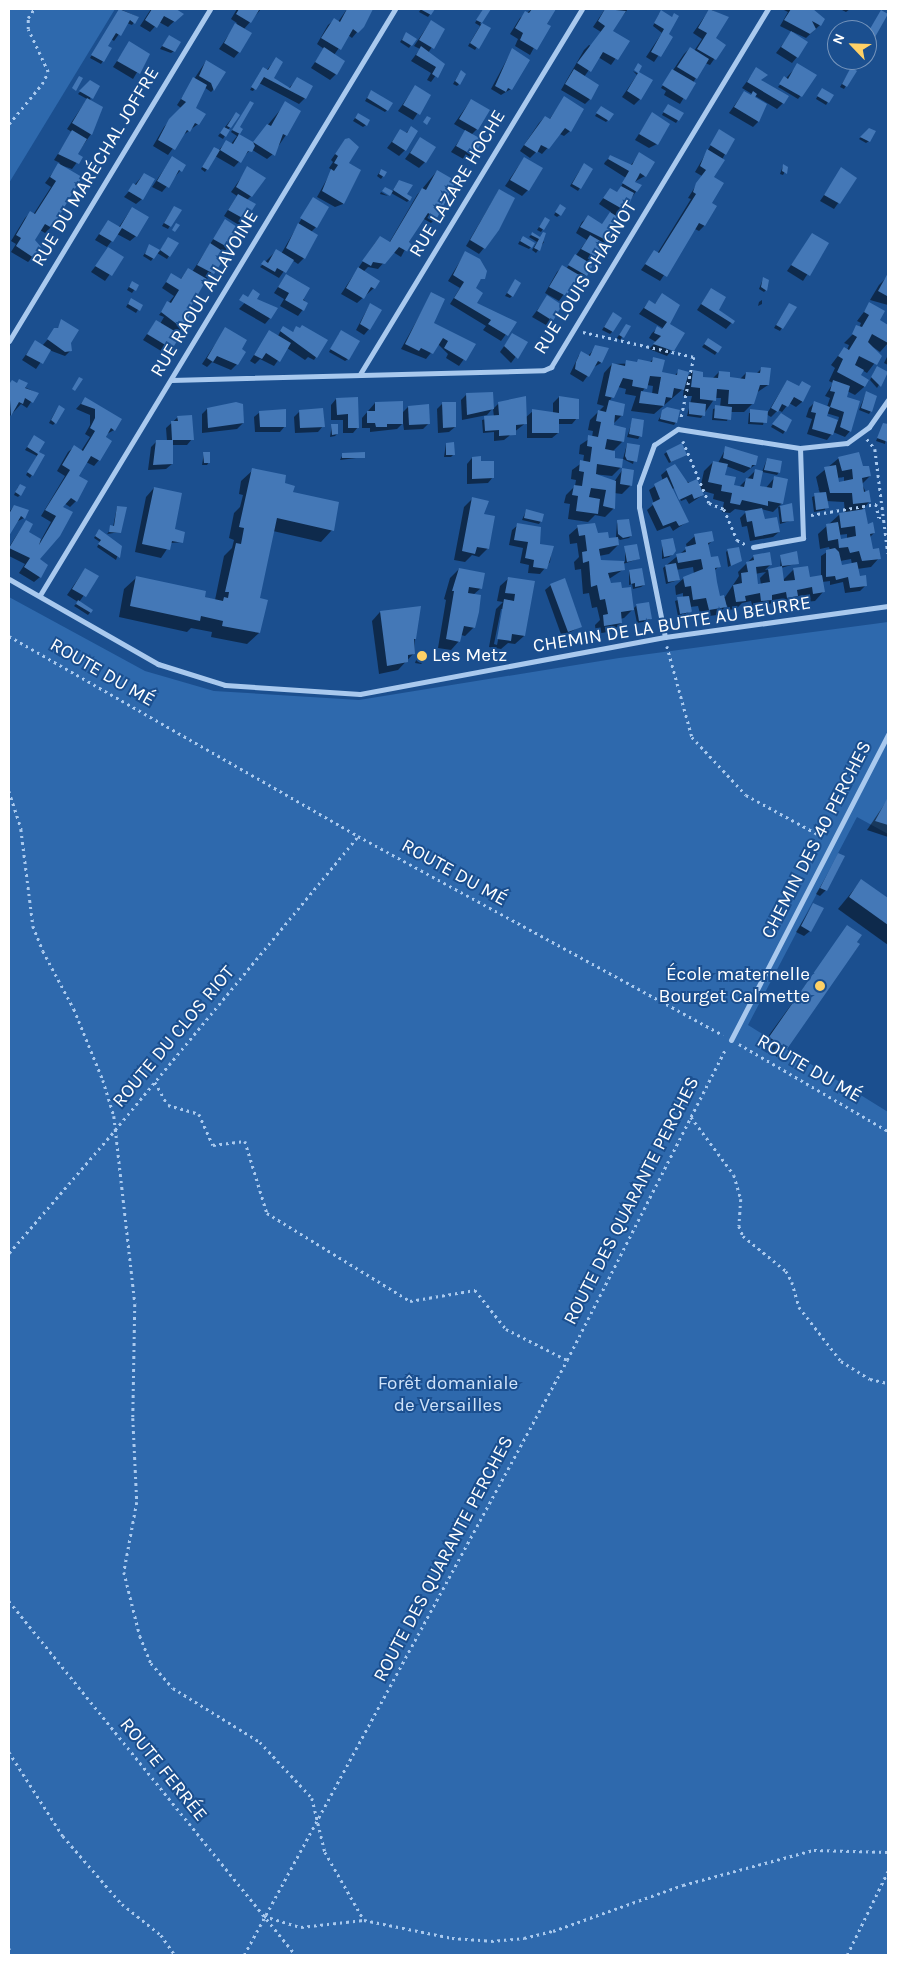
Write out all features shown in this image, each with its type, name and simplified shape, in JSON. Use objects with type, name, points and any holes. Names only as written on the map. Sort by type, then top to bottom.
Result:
[{"type":"street","name":"RUE DU MARÉCHAL JOFFRE","points":[[9,341],[210,9]]},
{"type":"street","name":"RUE RAOUL ALLAVOINE","points":[[40,595],[395,9]]},
{"type":"street","name":"RUE LAZARE HOCHE","points":[[360,374],[582,9]]},
{"type":"street","name":"RUE LOUIS CHAGNOT","points":[[171,380],[544,370],[551,367],[768,9]]},
{"type":"street","points":[[664,637],[638,507],[639,486],[654,446],[678,429],[800,448],[847,443],[860,433],[888,400]]},
{"type":"street","points":[[753,547],[804,538],[800,448]]},
{"type":"street","name":"CHEMIN DE LA BUTTE AU BEURRE","points":[[9,579],[158,664],[226,685],[276,690],[360,694],[664,637],[888,606]]},
{"type":"street","name":"CHEMIN DES 40 PERCHES","points":[[730,1040],[888,734]]},
{"type":"path","points":[[9,124],[42,84],[48,72],[28,29],[28,18],[34,9]]},
{"type":"path","points":[[574,330],[694,357],[678,429],[709,503],[724,508],[737,540],[753,547]]},
{"type":"path","points":[[860,433],[876,449],[888,553]]},
{"type":"path","points":[[802,516],[876,504],[879,518],[888,517]]},
{"type":"path","name":"ROUTE DU MÉ","points":[[9,636],[358,836],[730,1040],[888,1131]]},
{"type":"path","points":[[664,637],[692,737],[746,795],[832,843]]},
{"type":"path","points":[[9,792],[22,829],[33,926],[42,951],[74,1009],[103,1080],[115,1130],[135,1304],[133,1418],[137,1502],[124,1572],[140,1636],[151,1663],[173,1688],[260,1742],[312,1798],[325,1852],[364,1920]]},
{"type":"path","name":"ROUTE DU CLOS RIOT","points":[[9,1253],[115,1130],[358,836]]},
{"type":"path","name":"ROUTE DES QUARANTE PERCHES","points":[[244,1955],[568,1360],[730,1040]]},
{"type":"path","points":[[155,1082],[168,1105],[198,1114],[213,1145],[245,1141],[267,1213],[410,1301],[475,1290],[506,1329],[568,1360]]},
{"type":"path","points":[[690,1116],[734,1175],[741,1199],[739,1226],[743,1236],[786,1271],[792,1282],[799,1307],[841,1361],[870,1379],[888,1383]]},
{"type":"path","name":"ROUTE FERRÉE","points":[[9,1601],[296,1955]]},
{"type":"path","points":[[9,1752],[63,1836],[122,1904],[161,1935],[175,1955]]},
{"type":"path","points":[[264,1916],[301,1927],[364,1920],[452,1938],[491,1941],[524,1938],[553,1931],[683,1885],[814,1850],[888,1852]]},
{"type":"path","points":[[847,1955],[888,1871]]},
{"type":"path","points":[[9,1948],[11,1955]]},
{"type":"green space","points":[[9,9],[115,9],[9,183]]},
{"type":"green space","name":"Forêt domaniale de Versailles","points":[[9,597],[145,671],[214,691],[359,700],[619,658],[888,622],[888,834],[857,817],[748,1025],[888,1112],[888,1955],[9,1955]]},
{"type":"building","points":[[119,9],[139,17],[135,24],[130,20],[121,36],[116,33],[108,46],[112,48],[104,62],[91,55]]},
{"type":"building","points":[[152,9],[176,9],[184,14],[175,22],[164,16],[157,28],[145,20]]},
{"type":"building","points":[[239,9],[264,9],[259,10],[251,23],[236,14]]},
{"type":"building","points":[[347,9],[373,9],[364,27],[358,33],[353,29],[341,50],[321,38],[334,18],[340,22]]},
{"type":"building","points":[[420,9],[435,9],[431,15]]},
{"type":"building","points":[[483,9],[491,9],[482,23],[476,20]]},
{"type":"building","points":[[532,9],[556,9],[547,24],[551,26],[537,50],[520,40],[523,33],[515,28],[525,11],[529,13]]},
{"type":"building","points":[[605,9],[626,11],[613,31],[630,41],[618,60],[603,52],[591,72],[577,63],[605,26],[598,21]]},
{"type":"building","points":[[709,9],[729,17],[716,38],[726,45],[716,60],[697,49],[707,33],[698,28]]},
{"type":"building","points":[[791,9],[813,9],[825,19],[821,26],[812,21],[816,29],[810,34],[784,20]]},
{"type":"building","points":[[661,10],[672,17],[674,13],[679,16],[669,34],[673,37],[661,57],[651,52],[664,29],[654,23]]},
{"type":"building","points":[[881,10],[888,14],[877,34],[877,20],[875,20]]},
{"type":"building","points":[[431,20],[445,29],[434,49],[419,40]]},
{"type":"building","points":[[235,23],[252,33],[240,53],[224,43]]},
{"type":"building","points":[[482,23],[491,28],[479,49],[470,43]]},
{"type":"building","points":[[791,31],[808,42],[798,58],[781,47]]},
{"type":"building","points":[[406,32],[417,39],[412,46],[402,40]]},
{"type":"building","points":[[169,35],[181,42],[175,52],[162,46]]},
{"type":"building","points":[[129,41],[150,54],[140,74],[117,61]]},
{"type":"building","points":[[421,46],[445,64],[438,78],[432,74],[436,67],[416,55]]},
{"type":"building","points":[[324,47],[345,61],[337,75],[315,62]]},
{"type":"building","points":[[690,47],[709,59],[697,79],[677,67]]},
{"type":"building","points":[[512,48],[530,60],[512,90],[508,88],[506,92],[495,86]]},
{"type":"building","points":[[276,57],[283,62],[274,78],[290,88],[297,77],[313,86],[306,99],[264,77],[256,90],[251,87],[263,67],[268,70]]},
{"type":"building","points":[[206,60],[226,72],[214,91],[211,83],[199,76]]},
{"type":"building","points":[[638,63],[642,66],[639,72],[653,80],[641,100],[627,91],[638,73],[634,70]]},
{"type":"building","points":[[797,63],[817,75],[802,97],[779,84],[784,76],[788,79]]},
{"type":"building","points":[[756,67],[768,75],[761,80],[789,96],[784,104],[747,82]]},
{"type":"building","points":[[574,69],[599,85],[591,100],[565,84]]},
{"type":"building","points":[[672,69],[696,83],[686,100],[662,85]]},
{"type":"building","points":[[461,70],[466,74],[460,85],[455,81]]},
{"type":"building","points":[[849,70],[857,71],[847,87],[842,84]]},
{"type":"building","points":[[79,76],[83,78],[76,91],[72,88]]},
{"type":"building","points":[[193,77],[207,85],[196,108],[206,114],[199,125],[195,123],[190,132],[187,130],[175,150],[158,140],[169,119],[186,102],[181,99]]},
{"type":"building","points":[[90,80],[100,86],[93,99],[79,91]]},
{"type":"building","points":[[415,85],[431,95],[420,115],[403,105]]},
{"type":"building","points":[[822,88],[834,95],[829,103],[817,96]]},
{"type":"building","points":[[371,90],[393,103],[388,111],[367,98]]},
{"type":"building","points":[[744,91],[751,95],[753,91],[757,94],[755,97],[767,104],[759,122],[734,107]]},
{"type":"building","points":[[564,96],[584,109],[571,132],[565,128],[549,149],[541,145],[537,153],[524,145],[545,116],[550,119]]},
{"type":"building","points":[[87,98],[103,107],[92,135],[72,123]]},
{"type":"building","points":[[471,99],[490,110],[478,130],[459,119]]},
{"type":"building","points":[[250,101],[254,103],[240,127],[243,129],[240,134],[232,130]]},
{"type":"building","points":[[285,101],[301,111],[287,136],[283,134],[275,156],[253,142],[267,124],[271,126]]},
{"type":"building","points":[[668,104],[684,113],[679,121],[663,112]]},
{"type":"building","points":[[601,106],[614,114],[609,121],[596,113]]},
{"type":"building","points":[[236,112],[240,115],[231,128],[227,126]]},
{"type":"building","points":[[652,112],[670,124],[658,145],[639,134]]},
{"type":"building","points":[[358,113],[370,120],[367,126],[355,118]]},
{"type":"building","points":[[427,116],[431,118],[427,125],[423,122]]},
{"type":"building","points":[[411,126],[418,131],[406,151],[392,142],[400,129],[407,133]]},
{"type":"building","points":[[224,127],[230,130],[226,137],[220,133]]},
{"type":"building","points":[[869,128],[876,131],[870,142],[860,137]]},
{"type":"building","points":[[719,129],[735,139],[726,155],[710,145]]},
{"type":"building","points":[[72,130],[87,139],[78,154],[83,157],[79,164],[58,154]]},
{"type":"building","points":[[465,130],[483,140],[474,156],[456,146]]},
{"type":"building","points":[[239,134],[253,142],[255,146],[252,152],[248,151],[241,163],[220,150],[226,140],[233,144]]},
{"type":"building","points":[[420,137],[436,147],[426,163],[410,153]]},
{"type":"building","points":[[349,138],[359,147],[349,163],[361,170],[344,204],[322,191],[331,169],[334,171],[338,165],[334,163],[338,156],[335,154],[345,139]]},
{"type":"building","points":[[214,147],[220,150],[208,170],[202,167]]},
{"type":"building","points":[[707,149],[725,160],[714,177],[724,183],[712,203],[717,206],[705,226],[699,223],[667,277],[645,264],[654,250],[659,253],[696,194],[693,192],[696,183],[706,170],[700,166]]},
{"type":"building","points":[[639,152],[655,162],[646,177],[640,173],[635,182],[642,185],[637,192],[622,183],[629,171],[608,159],[610,155],[632,165]]},
{"type":"building","points":[[172,156],[186,165],[182,172],[179,170],[169,188],[157,181]]},
{"type":"building","points":[[524,157],[543,168],[529,191],[510,180]]},
{"type":"building","points":[[58,163],[82,177],[52,228],[45,224],[35,240],[41,247],[34,258],[16,246],[21,238],[16,235],[30,211],[35,214],[56,181],[50,177]]},
{"type":"building","points":[[584,163],[593,169],[581,189],[572,184]]},
{"type":"building","points":[[783,164],[788,167],[787,174],[782,171]]},
{"type":"building","points":[[247,166],[266,178],[252,197],[236,187]]},
{"type":"building","points":[[841,167],[857,178],[840,204],[824,195]]},
{"type":"building","points":[[381,169],[387,172],[384,177],[379,174]]},
{"type":"building","points":[[437,170],[456,181],[437,218],[428,213],[409,242],[412,245],[408,252],[399,247],[385,264],[373,262],[371,266],[362,261],[380,236],[390,242],[422,188],[426,190]]},
{"type":"building","points":[[144,173],[155,179],[143,200],[128,191],[133,183],[136,185]]},
{"type":"building","points":[[399,180],[413,185],[407,194],[412,197],[410,201],[393,190]]},
{"type":"building","points":[[621,186],[634,193],[626,211],[603,198],[610,188],[617,192]]},
{"type":"building","points":[[385,187],[393,191],[390,196],[382,191]]},
{"type":"building","points":[[499,189],[515,198],[499,230],[485,249],[470,240]]},
{"type":"building","points":[[238,194],[256,204],[246,220],[228,210]]},
{"type":"building","points":[[313,197],[329,207],[317,228],[300,218]]},
{"type":"building","points":[[560,204],[566,208],[561,216],[555,212]]},
{"type":"building","points":[[174,206],[182,210],[171,227],[164,223]]},
{"type":"building","points":[[132,207],[149,217],[137,237],[122,228],[113,242],[99,234],[108,220],[120,227]]},
{"type":"building","points":[[610,212],[621,219],[612,234],[616,236],[612,243],[580,227],[588,215],[602,224]]},
{"type":"building","points":[[545,217],[550,220],[544,230],[539,227]]},
{"type":"building","points":[[225,219],[240,229],[229,248],[213,239]]},
{"type":"building","points":[[176,223],[180,225],[175,232],[172,230]]},
{"type":"building","points":[[298,223],[318,235],[305,259],[286,248]]},
{"type":"building","points":[[532,232],[540,237],[543,232],[546,233],[540,251],[534,248],[539,239],[531,235]]},
{"type":"building","points":[[812,233],[829,243],[810,276],[791,265]]},
{"type":"building","points":[[590,235],[607,245],[598,258],[581,249]]},
{"type":"building","points":[[523,236],[535,243],[532,248],[520,241]]},
{"type":"building","points":[[168,237],[179,243],[170,257],[160,250]]},
{"type":"building","points":[[210,243],[227,254],[214,274],[197,265]]},
{"type":"building","points":[[149,244],[160,250],[154,259],[145,254]]},
{"type":"building","points":[[108,247],[124,257],[112,276],[95,266]]},
{"type":"building","points":[[276,249],[294,260],[286,273],[277,268],[275,272],[261,264],[264,260],[268,263]]},
{"type":"building","points":[[465,251],[480,259],[487,271],[485,279],[481,279],[476,288],[483,293],[477,303],[517,322],[508,336],[488,324],[491,320],[454,298],[464,282],[453,275]]},
{"type":"building","points":[[575,254],[593,265],[587,276],[568,265]]},
{"type":"building","points":[[562,265],[579,275],[566,296],[549,287]]},
{"type":"building","points":[[358,267],[380,281],[375,289],[371,287],[364,299],[346,288]]},
{"type":"building","points":[[188,268],[207,279],[187,313],[190,315],[182,328],[161,312],[167,301],[171,303],[179,290],[166,282],[171,273],[181,279]]},
{"type":"building","points":[[888,273],[888,295],[887,296],[878,291]]},
{"type":"building","points":[[286,274],[310,288],[303,300],[308,303],[304,311],[285,300],[289,293],[278,287]]},
{"type":"building","points":[[763,277],[769,280],[767,291],[761,287]]},
{"type":"building","points":[[515,279],[521,283],[513,297],[507,293]]},
{"type":"building","points":[[132,281],[139,285],[136,291],[129,287]]},
{"type":"building","points":[[711,288],[726,297],[719,310],[735,321],[733,324],[701,304]]},
{"type":"building","points":[[253,289],[260,294],[257,299],[278,308],[271,319],[239,300],[243,294],[248,297]]},
{"type":"building","points":[[431,292],[445,299],[434,323],[476,344],[466,361],[444,348],[448,341],[443,338],[433,354],[421,348],[419,351],[405,344]]},
{"type":"building","points":[[662,293],[680,305],[670,324],[685,333],[674,351],[653,344],[661,336],[654,333],[657,326],[662,329],[667,322],[644,308],[649,300],[655,304]]},
{"type":"building","points":[[547,295],[562,305],[553,321],[537,311]]},
{"type":"building","points":[[131,298],[143,305],[140,311],[128,304]]},
{"type":"building","points":[[869,302],[885,311],[880,320],[888,325],[888,343],[872,334],[868,342],[882,356],[877,365],[859,356],[855,365],[864,370],[861,375],[869,380],[865,387],[837,372],[843,359],[838,356],[844,347],[849,350],[857,337],[852,334],[856,325],[862,327],[869,315],[864,312]]},
{"type":"building","points":[[370,303],[382,310],[370,330],[360,324]]},
{"type":"building","points":[[789,303],[797,307],[783,329],[776,325]]},
{"type":"building","points":[[613,312],[622,318],[613,332],[604,327]]},
{"type":"building","points":[[61,319],[79,330],[71,343],[72,351],[65,352],[47,339],[54,328],[58,328]]},
{"type":"building","points":[[156,320],[181,335],[172,349],[147,334]]},
{"type":"building","points":[[626,324],[631,326],[624,338],[619,335]]},
{"type":"building","points":[[302,325],[328,340],[317,358],[280,331],[283,326],[293,332],[296,326],[300,328]]},
{"type":"building","points":[[225,327],[247,340],[242,349],[246,352],[238,365],[217,356],[213,362],[207,358]]},
{"type":"building","points":[[269,330],[291,343],[280,362],[266,353],[262,359],[254,355]]},
{"type":"building","points":[[341,330],[360,341],[349,360],[330,349]]},
{"type":"building","points":[[512,333],[528,342],[518,359],[504,346]]},
{"type":"building","points":[[708,338],[722,347],[718,353],[704,344]]},
{"type":"building","points":[[35,340],[51,350],[43,364],[26,355]]},
{"type":"building","points":[[595,345],[609,348],[602,363],[598,361],[589,377],[575,369],[576,362],[581,351],[590,356]]},
{"type":"building","points":[[653,357],[665,360],[662,372],[677,375],[678,369],[689,372],[684,390],[674,388],[672,398],[666,397],[664,406],[639,403],[641,391],[658,394],[661,377],[650,376],[647,389],[632,386],[633,380],[623,378],[614,398],[605,396],[612,363],[625,366],[626,360],[637,362],[638,359],[652,362]]},
{"type":"building","points":[[877,366],[888,372],[881,387],[871,377]]},
{"type":"building","points":[[761,367],[771,368],[769,385],[760,385],[754,404],[728,404],[729,390],[717,389],[716,401],[700,399],[700,388],[691,387],[693,370],[703,372],[703,377],[718,378],[719,371],[730,372],[730,377],[745,379],[746,372],[760,373]]},
{"type":"building","points":[[79,377],[83,379],[75,391],[72,389]]},
{"type":"building","points":[[19,379],[28,383],[25,388],[39,393],[33,403],[25,398],[23,404],[19,402],[11,416],[9,384],[12,380],[17,383]]},
{"type":"building","points":[[787,380],[799,386],[802,381],[811,386],[803,402],[794,397],[788,407],[782,404],[778,412],[771,408]]},
{"type":"building","points":[[833,380],[850,386],[847,397],[860,401],[851,432],[840,427],[844,412],[830,407],[835,392],[830,391]]},
{"type":"building","points":[[866,391],[877,396],[872,412],[861,408]]},
{"type":"building","points":[[493,392],[494,409],[467,415],[466,393]]},
{"type":"building","points":[[526,396],[527,424],[516,425],[516,435],[499,436],[499,430],[485,431],[484,416],[499,415],[498,402]]},
{"type":"building","points":[[559,396],[579,399],[579,419],[559,419],[559,433],[532,433],[532,409],[559,413]]},
{"type":"building","points":[[85,397],[122,419],[115,431],[111,428],[106,437],[112,441],[100,461],[91,456],[79,476],[88,481],[77,502],[71,498],[63,507],[73,512],[60,536],[40,559],[48,565],[41,578],[24,567],[30,558],[9,548],[26,520],[33,524],[29,532],[41,539],[39,545],[56,516],[45,510],[70,470],[62,465],[74,445],[83,451],[95,431],[90,428],[95,418],[95,409],[81,404]]},
{"type":"building","points":[[358,397],[359,428],[348,428],[348,414],[337,415],[336,398]]},
{"type":"building","points":[[609,400],[625,404],[623,416],[615,415],[614,425],[626,428],[624,442],[607,439],[605,449],[615,451],[615,458],[623,459],[622,468],[597,464],[596,474],[616,481],[615,509],[603,506],[606,490],[591,488],[589,497],[600,499],[598,514],[576,511],[578,496],[572,495],[574,485],[582,486],[584,472],[579,471],[580,460],[590,462],[592,447],[587,446],[588,435],[598,437],[601,422],[596,421],[598,410],[606,412]]},
{"type":"building","points":[[403,401],[403,424],[387,424],[387,427],[376,427],[375,423],[367,423],[367,411],[375,411],[375,402]]},
{"type":"building","points":[[814,401],[830,407],[827,416],[838,420],[833,435],[812,429],[816,413],[811,412]]},
{"type":"building","points":[[236,402],[243,404],[244,423],[208,428],[207,408]]},
{"type":"building","points":[[442,402],[456,402],[456,427],[443,428]]},
{"type":"building","points":[[689,402],[706,404],[705,416],[689,414]]},
{"type":"building","points":[[429,404],[430,424],[409,425],[408,406]]},
{"type":"building","points":[[59,405],[65,409],[56,424],[51,420]]},
{"type":"building","points":[[715,405],[732,407],[731,420],[714,418]]},
{"type":"building","points":[[667,407],[680,410],[677,423],[660,419],[662,410]]},
{"type":"building","points":[[323,408],[325,427],[300,428],[299,410]]},
{"type":"building","points":[[286,409],[286,427],[260,427],[259,411]]},
{"type":"building","points":[[750,409],[768,411],[767,423],[750,422]]},
{"type":"building","points":[[781,413],[792,420],[786,432],[772,424]]},
{"type":"building","points":[[192,415],[194,440],[173,440],[173,464],[153,465],[156,440],[172,440],[171,421],[178,421],[177,416]]},
{"type":"building","points":[[632,418],[644,420],[642,437],[629,434]]},
{"type":"building","points":[[883,423],[888,424],[888,442],[877,438]]},
{"type":"building","points":[[331,424],[338,424],[338,434],[332,435]]},
{"type":"building","points":[[34,435],[45,442],[39,452],[45,455],[33,476],[27,472],[38,454],[27,447]]},
{"type":"building","points":[[454,442],[455,455],[446,455],[446,443]]},
{"type":"building","points":[[627,443],[640,445],[637,462],[627,460],[625,456]]},
{"type":"building","points":[[682,443],[687,455],[671,462],[666,451]]},
{"type":"building","points":[[725,446],[758,456],[756,465],[752,465],[751,468],[723,458]]},
{"type":"building","points":[[203,452],[210,452],[210,463],[204,463]]},
{"type":"building","points":[[365,452],[365,458],[342,458],[342,453]]},
{"type":"building","points":[[859,452],[863,466],[869,466],[871,476],[862,478],[864,492],[869,490],[871,502],[853,504],[852,493],[830,493],[824,467],[836,465],[839,482],[853,479],[852,469],[842,471],[838,457]]},
{"type":"building","points":[[481,456],[481,461],[494,461],[494,478],[472,479],[472,457]]},
{"type":"building","points":[[767,458],[782,461],[780,473],[764,470]]},
{"type":"building","points":[[713,461],[728,464],[725,475],[736,477],[734,485],[744,487],[746,478],[753,479],[755,469],[763,471],[760,486],[772,488],[774,476],[788,479],[783,504],[768,501],[768,506],[742,500],[740,505],[730,503],[732,493],[721,491],[722,485],[708,482]]},
{"type":"building","points":[[675,464],[688,483],[697,479],[704,495],[694,499],[692,494],[679,500],[666,469]]},
{"type":"building","points":[[252,468],[286,475],[285,483],[295,486],[293,492],[339,502],[334,531],[277,518],[260,598],[268,600],[260,633],[222,626],[223,621],[201,616],[200,621],[130,606],[136,576],[206,591],[205,597],[223,601],[224,597],[228,598],[229,592],[225,592],[236,543],[241,544],[244,528],[239,527]]},
{"type":"building","points":[[622,468],[634,470],[632,486],[620,484]]},
{"type":"building","points":[[667,477],[689,522],[679,526],[676,521],[663,526],[652,503],[660,499],[654,484]]},
{"type":"building","points":[[20,484],[26,487],[21,496],[15,492]]},
{"type":"building","points":[[154,487],[182,493],[175,529],[185,532],[183,543],[172,541],[170,550],[142,544]]},
{"type":"building","points":[[826,492],[829,508],[816,510],[814,493]]},
{"type":"building","points":[[472,497],[489,501],[484,514],[495,516],[489,549],[477,547],[475,554],[462,551]]},
{"type":"building","points":[[792,503],[794,521],[782,522],[780,506]]},
{"type":"building","points":[[14,505],[29,510],[25,519],[21,516],[9,536],[9,514]]},
{"type":"building","points":[[117,506],[127,507],[121,533],[109,532],[110,525],[114,526]]},
{"type":"building","points":[[762,508],[765,519],[777,517],[780,532],[755,537],[752,521],[747,522],[745,511]]},
{"type":"building","points":[[526,509],[544,514],[542,522],[524,518]]},
{"type":"building","points":[[865,509],[868,524],[873,522],[875,533],[870,534],[873,549],[879,548],[881,559],[862,561],[859,551],[850,553],[848,547],[839,548],[838,539],[828,541],[826,524],[838,522],[841,539],[856,536],[855,526],[841,528],[839,513]]},
{"type":"building","points":[[629,519],[632,536],[623,538],[618,534],[617,520]]},
{"type":"building","points":[[517,523],[541,527],[540,544],[554,546],[547,569],[533,567],[534,560],[525,558],[528,542],[514,540]]},
{"type":"building","points":[[595,523],[598,533],[608,532],[609,538],[618,537],[619,545],[599,549],[601,560],[624,561],[625,570],[608,573],[611,583],[621,582],[622,588],[631,587],[634,610],[621,612],[622,623],[604,626],[603,615],[608,614],[605,599],[600,600],[597,585],[591,587],[589,561],[583,563],[582,552],[587,551],[585,535],[579,536],[577,525]]},
{"type":"building","points":[[99,529],[122,546],[120,558],[98,544],[101,540],[95,536]]},
{"type":"building","points":[[712,531],[714,541],[708,543],[711,557],[718,556],[721,567],[715,568],[717,582],[720,596],[724,595],[727,607],[709,610],[706,598],[693,600],[691,586],[685,587],[683,577],[703,569],[701,559],[678,563],[676,554],[686,552],[685,547],[696,544],[694,534]]},
{"type":"building","points":[[673,538],[676,551],[673,555],[664,557],[661,540]]},
{"type":"building","points":[[637,544],[640,559],[627,562],[624,546]]},
{"type":"building","points":[[739,547],[742,561],[731,566],[727,549]]},
{"type":"building","points":[[835,548],[839,552],[842,565],[857,562],[860,576],[866,575],[867,586],[850,588],[848,577],[836,580],[835,576],[826,577],[826,550]]},
{"type":"building","points":[[797,551],[799,564],[782,566],[780,555]]},
{"type":"building","points":[[770,552],[772,565],[756,567],[758,584],[770,582],[768,569],[782,566],[784,581],[795,580],[793,568],[808,566],[810,577],[822,575],[825,592],[813,594],[812,587],[797,590],[798,596],[787,598],[786,592],[772,595],[772,600],[761,601],[760,593],[745,596],[746,601],[736,602],[733,585],[742,583],[741,573],[748,572],[746,562],[754,560],[753,555]]},
{"type":"building","points":[[676,563],[680,580],[668,582],[665,565]]},
{"type":"building","points":[[85,568],[99,576],[86,597],[72,589]]},
{"type":"building","points":[[459,568],[485,573],[482,589],[469,587],[468,593],[481,595],[479,612],[475,628],[464,626],[460,642],[446,639],[454,591],[452,591]]},
{"type":"building","points":[[642,568],[645,585],[635,587],[635,583],[631,584],[629,570]]},
{"type":"building","points":[[508,577],[535,581],[525,636],[512,634],[511,641],[497,639],[504,599],[514,601],[515,594],[505,593]]},
{"type":"building","points":[[565,578],[582,627],[568,632],[550,584]]},
{"type":"building","points":[[689,596],[692,612],[680,614],[677,597]]},
{"type":"building","points":[[78,600],[93,610],[91,613],[76,604]]},
{"type":"building","points":[[649,602],[652,619],[639,621],[636,604]]},
{"type":"building","points":[[421,606],[416,639],[414,639],[415,654],[408,655],[408,662],[387,666],[380,611]]},
{"type":"building","name":"Les Metz","points":[[419,651],[427,652],[425,662],[417,661]]},
{"type":"building","points":[[888,797],[888,825],[875,821]]},
{"type":"building","points":[[838,853],[845,856],[827,891],[820,888]]},
{"type":"building","points":[[861,879],[888,898],[888,925],[849,897]]},
{"type":"building","points":[[813,903],[824,908],[811,932],[801,926]]},
{"type":"building","points":[[847,925],[862,935],[857,942],[860,944],[787,1049],[769,1037]]},
{"type":"place","name":"Les Metz","points":[[422,656]]},
{"type":"place","name":"École maternelle Bourget Calmette","points":[[820,986]]}]
